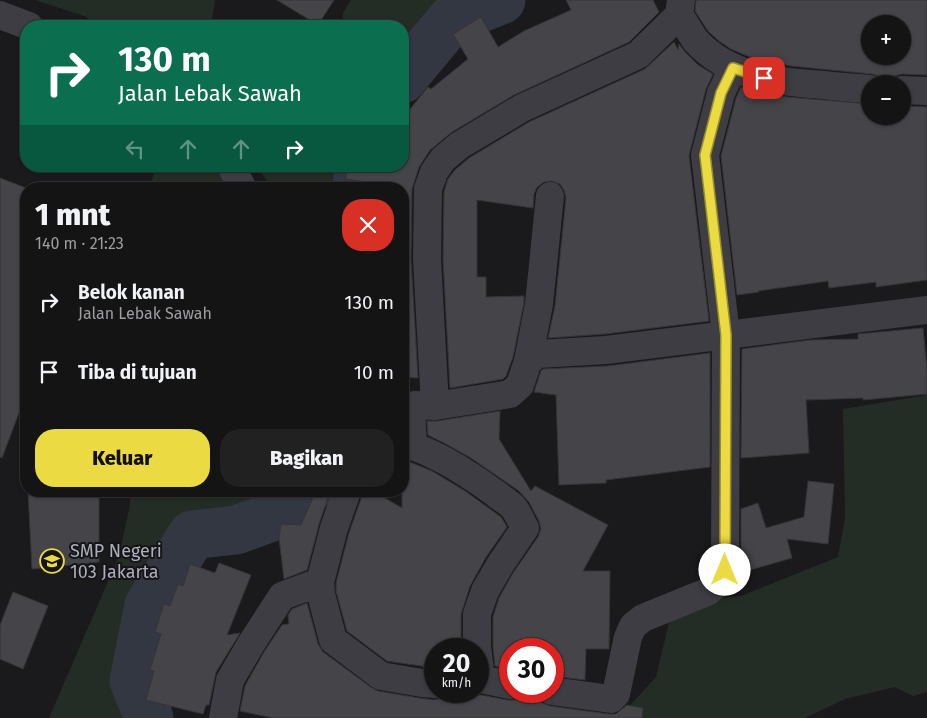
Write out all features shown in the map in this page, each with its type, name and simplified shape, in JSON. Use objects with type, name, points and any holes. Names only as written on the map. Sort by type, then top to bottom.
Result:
[{"type":"street","points":[[435,406],[427,259],[428,189],[434,172],[443,159],[460,145],[522,108],[638,55],[680,8],[696,40],[712,55],[733,68],[764,78],[790,83],[861,88]]},
{"type":"street","points":[[0,14],[20,23]]},
{"type":"street","points":[[564,692],[611,699],[616,694],[628,637],[633,626],[643,618],[707,592],[721,580],[725,570],[726,335],[705,155],[721,93],[733,68]]},
{"type":"street","points":[[911,90],[927,91]]},
{"type":"street","points":[[409,432],[411,407],[415,405],[435,406],[510,394],[520,385],[528,361],[539,304],[550,196]]},
{"type":"street","points":[[528,361],[538,354],[606,350],[927,310]]},
{"type":"street","points":[[409,444],[444,460],[474,478],[511,505],[519,515],[525,528],[485,591],[477,614],[478,638]]},
{"type":"street","points":[[345,497],[334,528],[320,582],[321,594],[333,640],[381,676],[424,683]]},
{"type":"street","points":[[223,718],[230,680],[282,596],[320,582]]},
{"type":"shaded area","points":[[35,0],[215,0],[212,20],[91,20]]},
{"type":"shaded area","points":[[351,0],[461,0],[409,42],[409,20],[342,20],[343,13]]},
{"type":"shaded area","points":[[155,172],[218,172],[225,182],[151,182]]},
{"type":"shaded area","points":[[260,172],[345,172],[343,182],[268,182]]},
{"type":"shaded area","points":[[927,395],[927,692],[913,696],[895,687],[845,699],[805,718],[623,718],[624,712],[656,677],[671,614],[688,600],[741,596],[838,557],[845,518],[843,409]]},
{"type":"shaded area","points":[[130,497],[281,497],[273,503],[254,511],[194,516],[163,552],[142,592],[123,659],[120,675],[131,718],[49,718],[119,556]]},
{"type":"building","points":[[277,0],[334,0],[321,20],[310,20]]},
{"type":"building","points":[[566,0],[653,0],[659,12],[629,42],[514,95],[452,132],[430,150],[419,167],[412,189],[411,260],[418,378],[409,377],[409,182],[367,182],[346,179],[347,172],[409,172],[409,110],[428,87],[431,89],[468,59],[453,34],[481,17],[498,47],[524,31],[571,10]]},
{"type":"building","points":[[696,0],[927,0],[927,75],[876,75],[791,66],[759,60],[731,49],[708,31],[695,11]]},
{"type":"building","points":[[674,42],[678,50],[679,44],[698,65],[713,74],[706,89],[689,156],[709,321],[605,334],[548,338],[555,306],[566,198],[560,184],[552,181],[544,182],[537,187],[534,194],[533,208],[477,200],[477,277],[486,277],[486,297],[524,296],[524,302],[513,357],[506,376],[503,379],[450,388],[443,259],[444,192],[448,179],[469,158],[529,122],[645,69]]},
{"type":"building","points":[[741,87],[787,97],[861,103],[861,125],[911,125],[911,106],[927,107],[927,280],[876,287],[876,282],[829,288],[828,281],[737,295],[721,156],[736,98]]},
{"type":"building","points":[[0,178],[20,186],[20,410],[2,458],[0,457]]},
{"type":"building","points":[[923,328],[927,394],[863,400],[863,398],[806,400],[809,453],[741,458],[742,349],[810,340],[858,339],[858,334]]},
{"type":"building","points":[[710,353],[710,467],[606,480],[606,483],[559,485],[556,395],[534,392],[543,369],[608,366]]},
{"type":"building","points":[[500,411],[499,439],[531,491],[535,486],[608,525],[583,571],[610,571],[609,649],[586,649],[585,680],[564,677],[564,638],[499,638],[499,667],[495,666],[493,617],[499,598],[513,573],[538,537],[541,529],[529,502],[519,491],[471,458],[428,435],[427,421]]},
{"type":"building","points":[[409,462],[432,471],[465,491],[501,517],[507,527],[486,557],[470,586],[461,614],[461,638],[424,638],[424,666],[387,661],[347,631],[336,591],[336,583],[349,533],[362,497],[383,497],[402,508],[402,497],[409,497]]},
{"type":"building","points":[[808,481],[834,484],[828,544],[787,539],[792,558],[743,572],[741,566],[741,509],[758,503],[766,528],[804,517]]},
{"type":"building","points":[[28,497],[99,497],[99,562],[32,569]]},
{"type":"building","points":[[313,497],[328,497],[307,570],[284,579],[279,538],[281,524],[301,525]]},
{"type":"building","points":[[219,563],[251,575],[227,635],[240,633],[216,672],[209,705],[206,705],[203,714],[146,700],[154,671],[150,670],[161,634],[155,632],[164,604],[170,606],[178,584],[183,586],[190,564],[215,573]]},
{"type":"building","points":[[13,592],[48,606],[23,669],[0,659],[0,625]]},
{"type":"building","points":[[307,603],[318,644],[323,652],[378,691],[424,699],[424,703],[489,703],[489,697],[499,698],[499,703],[542,703],[550,706],[609,714],[616,714],[627,705],[643,708],[642,718],[273,718],[240,711],[245,686],[282,625],[289,624],[288,615],[292,609]]},
{"type":"waterway","points":[[409,71],[452,19],[501,0]]},
{"type":"waterway","points":[[358,182],[360,172]]},
{"type":"waterway","points":[[149,718],[134,681],[149,605],[192,535],[236,530],[294,509],[303,497]]},
{"type":"place","name":"SMP Negeri 103 Jakarta","points":[[52,561]]},
{"type":"route","points":[[725,570],[726,335],[705,155],[721,93],[733,68],[764,78]]}]
